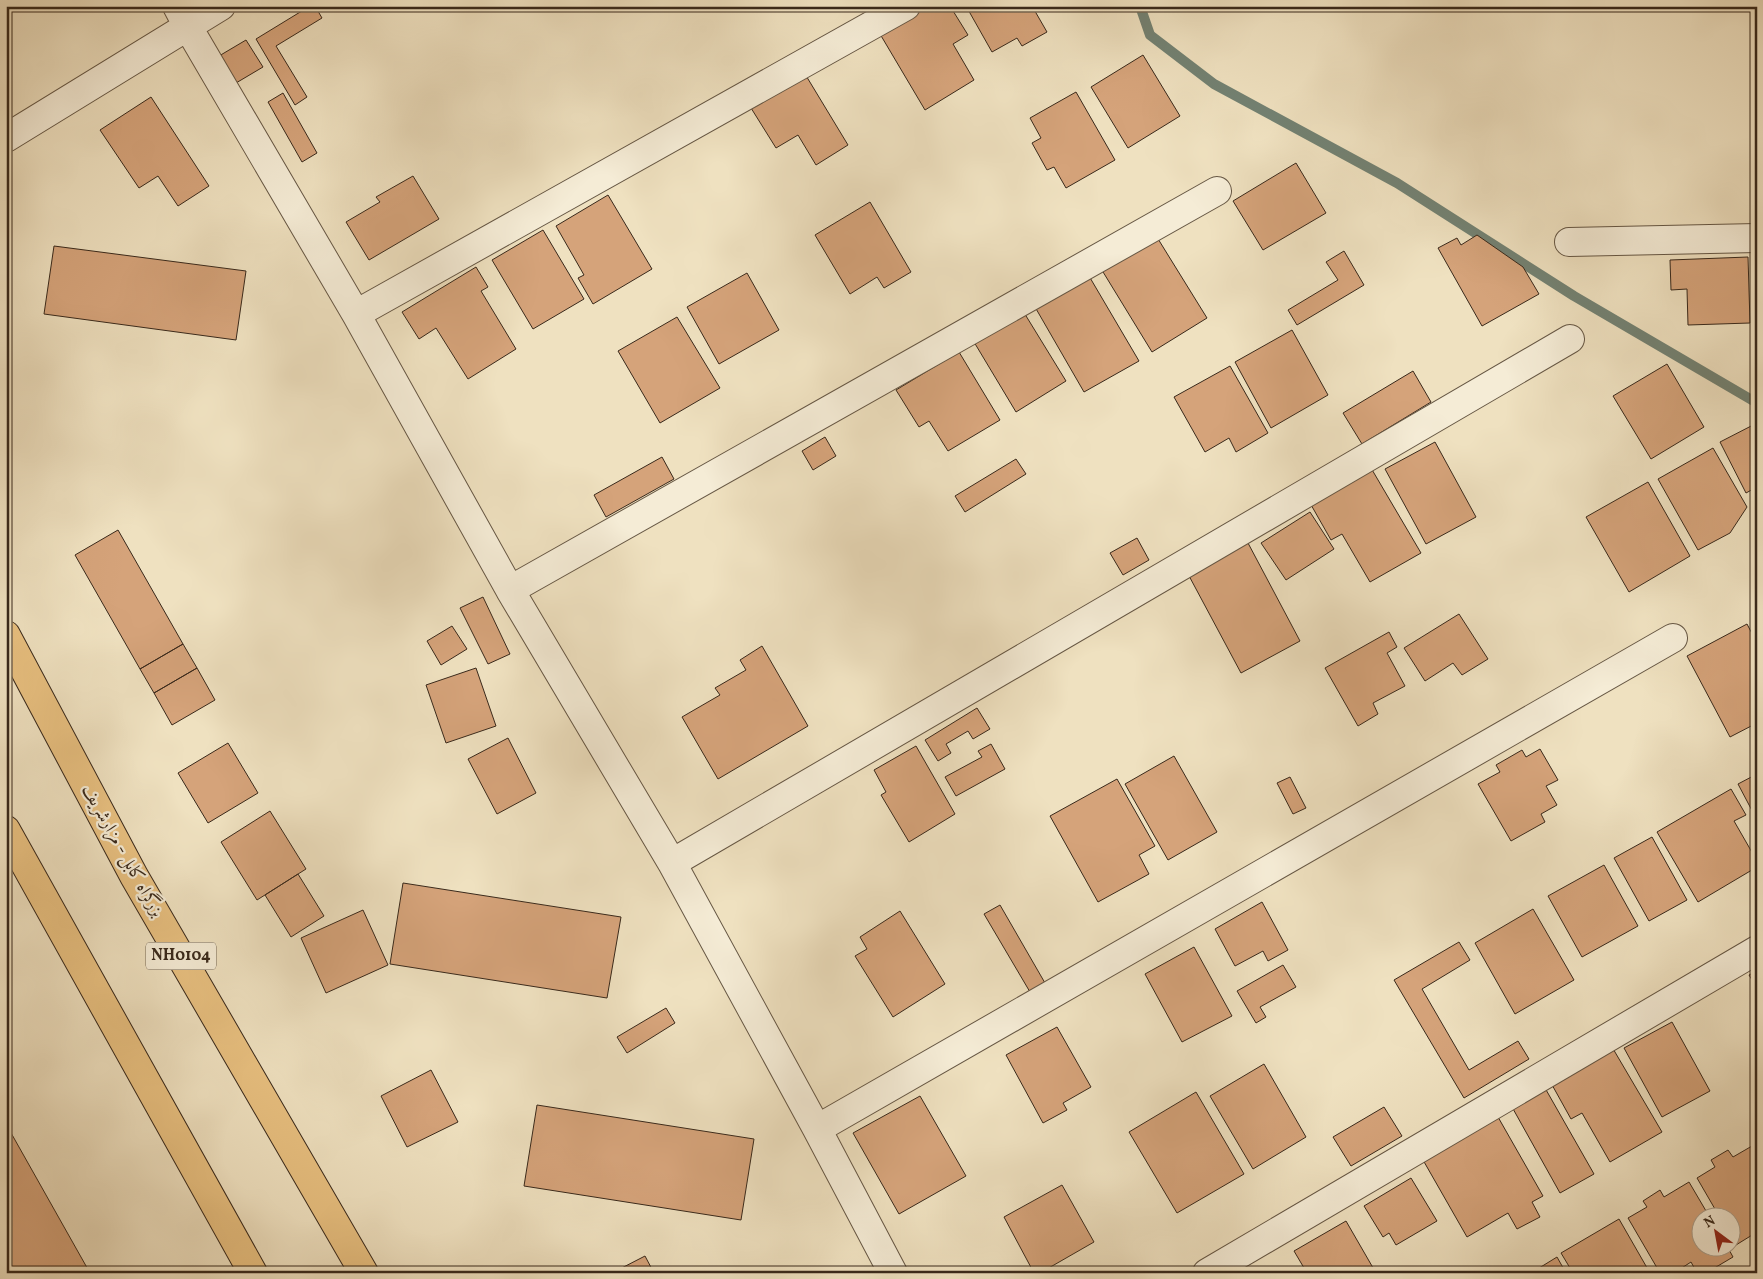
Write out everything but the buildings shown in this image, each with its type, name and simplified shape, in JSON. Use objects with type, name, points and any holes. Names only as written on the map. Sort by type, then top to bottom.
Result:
[{"type":"highway","name":"بزرگراه کابل - مزارشریف","points":[[6,634],[134,876],[364,1273]]},
{"type":"highway","points":[[6,830],[253,1273]]},
{"type":"street","points":[[6,138],[182,17],[221,6]]},
{"type":"street","points":[[356,314],[906,6]]},
{"type":"street","points":[[182,17],[356,314],[510,590],[672,863],[818,1129],[893,1273]]},
{"type":"street","points":[[510,590],[1217,190]]},
{"type":"street","points":[[1568,242],[1757,238]]},
{"type":"street","points":[[672,863],[1570,340]]},
{"type":"street","points":[[818,1129],[1673,638]]},
{"type":"street","points":[[1207,1273],[1757,950]]},
{"type":"waterway","points":[[1140,6],[1150,35],[1214,84],[1397,183],[1574,296],[1757,403]]}]
